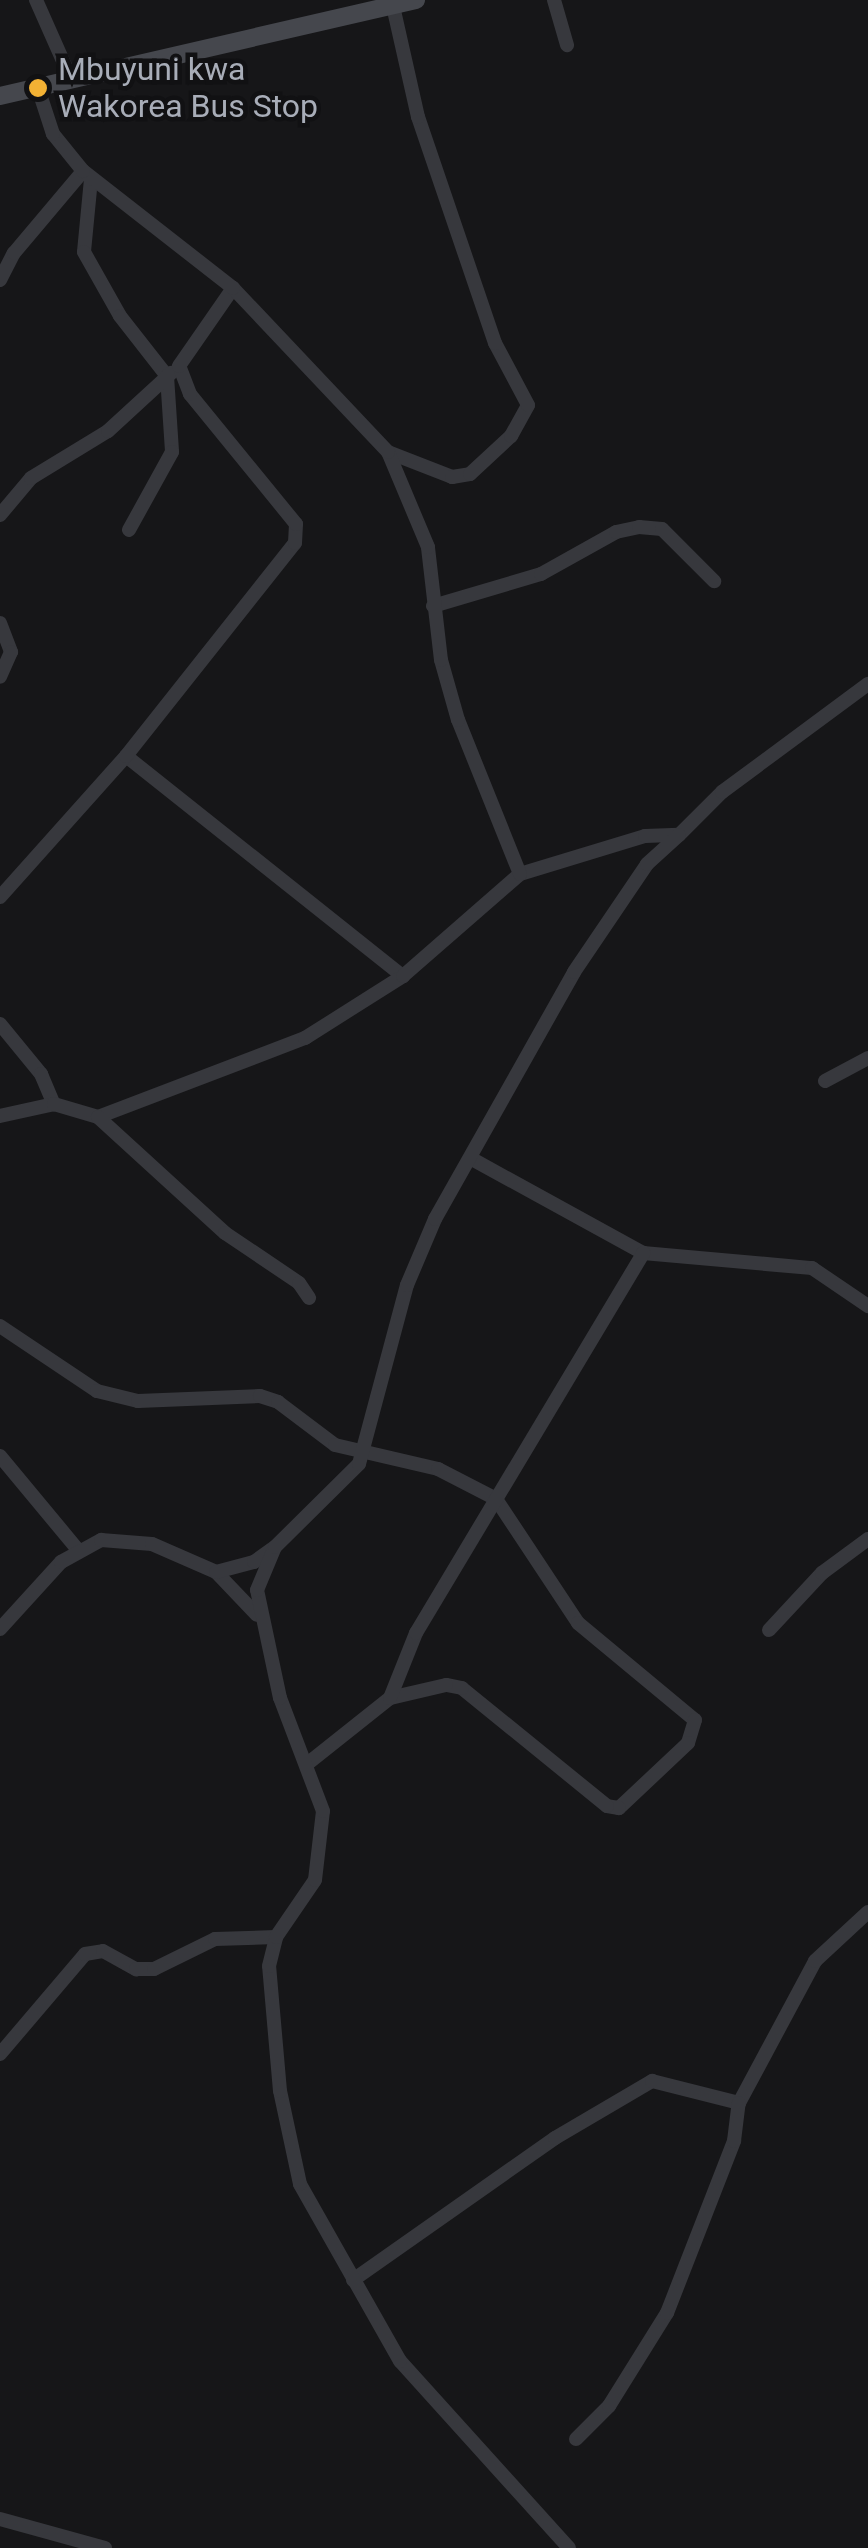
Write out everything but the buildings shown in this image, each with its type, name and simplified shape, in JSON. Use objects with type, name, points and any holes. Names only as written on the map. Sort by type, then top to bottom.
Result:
[{"type":"main road","points":[[0,96],[416,0]]},
{"type":"street","points":[[36,0],[71,79]]},
{"type":"street","points":[[554,0],[567,45]]},
{"type":"street","points":[[388,452],[452,477],[470,474],[511,436],[528,405],[495,343],[418,117],[394,6]]},
{"type":"street","points":[[38,88],[53,134],[86,175],[233,288],[388,452],[424,534],[434,606],[458,720],[520,874]]},
{"type":"street","points":[[0,280],[14,253],[86,175]]},
{"type":"street","points":[[0,897],[126,756],[294,542],[296,524],[173,371],[120,316],[84,252],[86,175]]},
{"type":"street","points":[[0,515],[31,478],[108,431],[173,371],[233,288]]},
{"type":"street","points":[[129,530],[172,452],[173,371]]},
{"type":"street","points":[[434,606],[540,574],[616,532],[639,527],[662,529],[714,581]]},
{"type":"street","points":[[0,623],[11,652],[0,677]]},
{"type":"street","points":[[216,1572],[254,1562],[275,1547],[335,1494],[365,1450],[407,1285],[435,1220],[574,972],[647,864],[722,792],[868,684]]},
{"type":"street","points":[[126,756],[403,976]]},
{"type":"street","points":[[98,1117],[305,1038],[403,976],[520,874],[645,836],[679,835]]},
{"type":"street","points":[[0,1024],[41,1074],[54,1104]]},
{"type":"street","points":[[825,1081],[868,1058]]},
{"type":"street","points":[[0,1116],[54,1104],[98,1117],[225,1233],[300,1284],[309,1298]]},
{"type":"street","points":[[472,1159],[643,1252],[812,1268],[868,1306]]},
{"type":"street","points":[[390,1698],[416,1634],[643,1252]]},
{"type":"street","points":[[0,1326],[97,1391],[138,1401],[260,1396],[278,1402],[335,1445],[438,1469],[496,1499],[578,1623],[696,1720],[696,1730],[619,1808],[607,1806],[462,1688],[446,1685],[390,1698],[307,1764]]},
{"type":"street","points":[[0,1456],[78,1550]]},
{"type":"street","points":[[769,1630],[822,1573],[868,1539]]},
{"type":"street","points":[[0,1628],[78,1550],[101,1540],[140,1542],[216,1572],[258,1615]]},
{"type":"street","points":[[275,1547],[257,1590],[258,1615],[323,1811],[315,1880],[276,1937],[270,1992],[291,2148],[300,2184],[400,2361],[569,2548]]},
{"type":"street","points":[[576,2439],[609,2406],[668,2313],[734,2142],[739,2103],[815,1961],[868,1912]]},
{"type":"street","points":[[0,2054],[85,1954],[103,1952],[136,1969],[154,1969],[215,1939],[276,1937]]},
{"type":"street","points":[[353,2280],[555,2138],[652,2081],[739,2103]]},
{"type":"street","points":[[0,2519],[95,2547]]},
{"type":"place","name":"Mbuyuni kwa Wakorea Bus Stop","points":[[38,88]]}]
